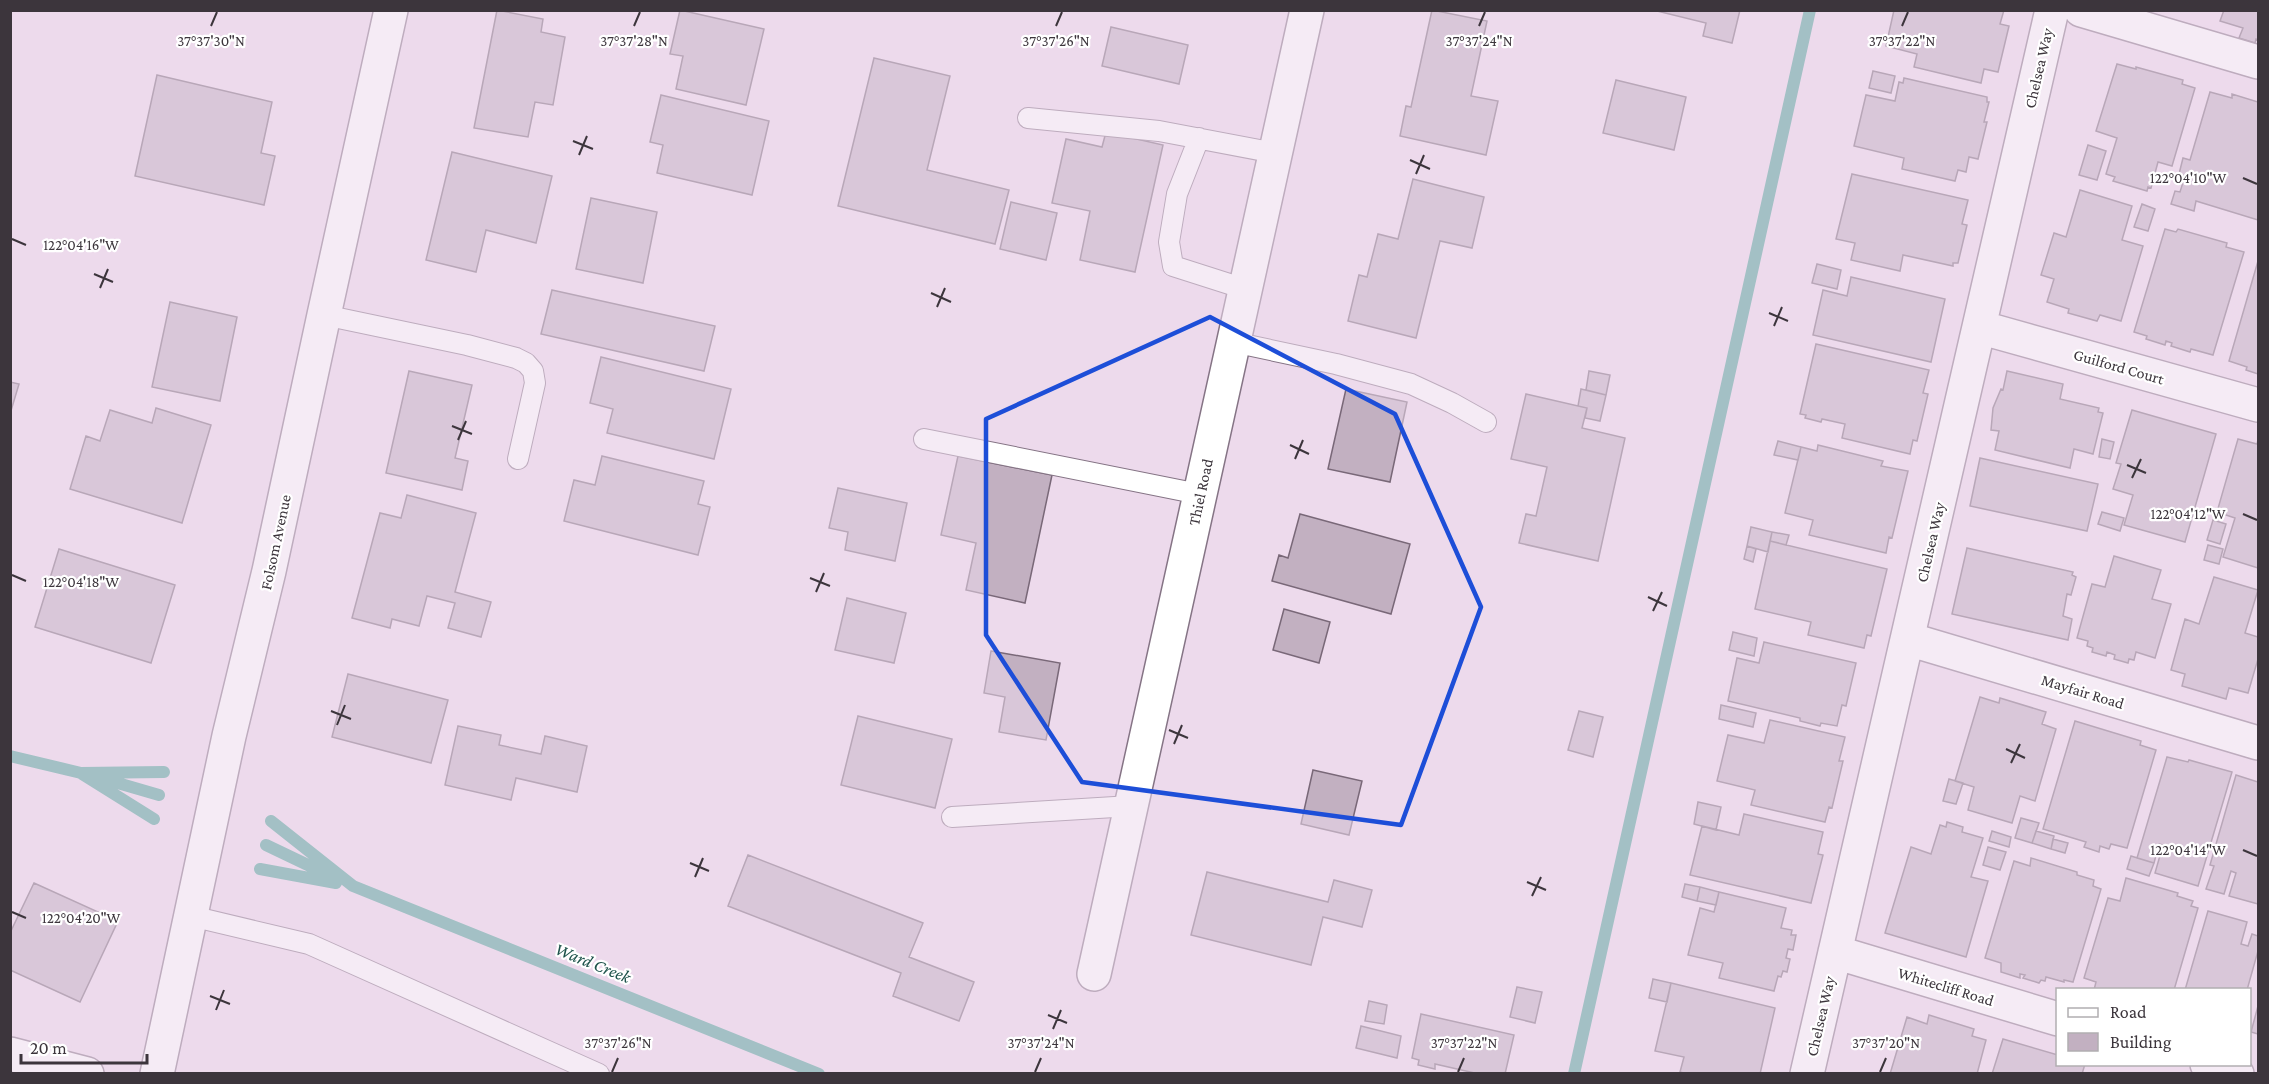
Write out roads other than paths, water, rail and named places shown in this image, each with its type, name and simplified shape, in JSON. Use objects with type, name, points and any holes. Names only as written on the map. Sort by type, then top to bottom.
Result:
[{"type":"street","name":"Folsom Avenue","points":[[157,1074],[227,745],[269,571],[392,10]]},
{"type":"street","name":"Thiel Road","points":[[1094,974],[1307,10]]},
{"type":"street","name":"Chelsea Way","points":[[1807,1074],[2052,10]]},
{"type":"street","points":[[2081,10],[2259,62]]},
{"type":"street","name":"Guilford Court","points":[[1979,327],[2259,405]]},
{"type":"street","name":"Mayfair Road","points":[[1908,639],[2259,744]]},
{"type":"street","name":"Whitecliff Road","points":[[1835,952],[2056,1018]]},
{"type":"street","points":[[10,1054],[87,1074]]},
{"type":"street","points":[[2210,1066],[2237,1074]]},
{"type":"lane","points":[[1029,118],[1159,131],[1275,153]]},
{"type":"lane","points":[[1199,138],[1177,194],[1168,242],[1173,266],[1245,289]]},
{"type":"lane","points":[[324,315],[467,345],[516,358],[526,363],[533,371],[535,382],[518,459]]},
{"type":"lane","points":[[1233,342],[1336,364],[1411,384],[1486,422]]},
{"type":"lane","points":[[924,439],[1199,494]]},
{"type":"lane","points":[[952,817],[1131,806]]},
{"type":"lane","points":[[191,916],[309,944],[599,1074]]},
{"type":"waterway","points":[[1574,1074],[1810,10]]},
{"type":"waterway","name":"Ward Creek","points":[[10,756],[81,773],[164,772]]},
{"type":"waterway","name":"Ward Creek","points":[[82,774],[154,819]]},
{"type":"waterway","name":"Ward Creek","points":[[97,777],[159,795]]},
{"type":"waterway","name":"Ward Creek","points":[[271,821],[353,886],[819,1074]]},
{"type":"waterway","name":"Ward Creek","points":[[266,845],[335,878]]},
{"type":"waterway","name":"Ward Creek","points":[[260,869],[336,883]]}]
